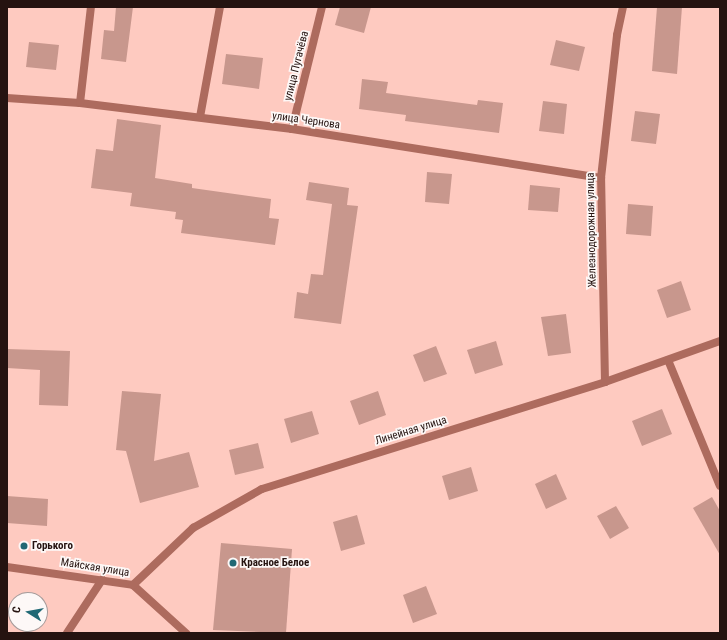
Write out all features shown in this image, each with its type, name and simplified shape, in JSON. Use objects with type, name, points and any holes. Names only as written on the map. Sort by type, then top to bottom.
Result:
[{"type":"street","points":[[80,103],[91,7]]},
{"type":"street","points":[[200,117],[220,7]]},
{"type":"street","name":"улица Пугачёва","points":[[292,129],[322,7]]},
{"type":"street","name":"Железнодорожная улица","points":[[605,382],[601,178],[617,35],[623,7]]},
{"type":"street","name":"улица Чернова","points":[[7,98],[80,103],[292,129],[601,178]]},
{"type":"street","name":"Линейная улица","points":[[133,585],[193,528],[262,489],[605,382],[720,341]]},
{"type":"street","points":[[668,360],[720,486]]},
{"type":"street","name":"Майская улица","points":[[7,567],[133,585],[186,633]]},
{"type":"street","points":[[67,633],[102,580]]},
{"type":"building","points":[[116,7],[133,7],[126,62],[101,59],[104,30],[114,31]]},
{"type":"building","points":[[340,7],[371,7],[364,33],[335,25]]},
{"type":"building","points":[[657,7],[682,7],[677,74],[652,71]]},
{"type":"building","points":[[556,40],[585,47],[579,71],[550,65]]},
{"type":"building","points":[[29,42],[59,45],[56,70],[26,67]]},
{"type":"building","points":[[226,54],[263,58],[259,89],[222,84]]},
{"type":"building","points":[[362,79],[388,82],[386,93],[477,105],[478,100],[503,103],[499,133],[405,121],[406,115],[359,109]]},
{"type":"building","points":[[543,101],[567,104],[564,134],[539,131]]},
{"type":"building","points":[[635,111],[660,114],[656,144],[631,141]]},
{"type":"building","points":[[117,119],[161,125],[155,178],[192,184],[192,188],[271,199],[269,218],[279,219],[275,245],[181,233],[183,220],[175,219],[176,212],[130,206],[132,193],[91,188],[96,149],[113,151]]},
{"type":"building","points":[[427,172],[452,174],[449,204],[425,202]]},
{"type":"building","points":[[309,182],[349,188],[347,205],[358,206],[341,324],[294,318],[297,292],[308,294],[311,274],[323,275],[332,204],[306,200]]},
{"type":"building","points":[[530,185],[560,188],[558,212],[528,210]]},
{"type":"building","points":[[628,204],[653,206],[651,236],[626,234]]},
{"type":"building","points":[[681,281],[691,310],[667,318],[657,290]]},
{"type":"building","points":[[566,314],[571,353],[548,356],[541,317]]},
{"type":"building","points":[[496,341],[503,365],[475,374],[467,350]]},
{"type":"building","points":[[436,346],[447,374],[424,382],[413,355]]},
{"type":"building","points":[[7,349],[70,351],[68,406],[39,405],[40,370],[7,368]]},
{"type":"building","points":[[122,391],[161,394],[154,461],[189,452],[199,487],[140,503],[126,451],[116,450]]},
{"type":"building","points":[[378,391],[386,415],[359,425],[350,401]]},
{"type":"building","points":[[662,409],[672,434],[642,446],[632,421]]},
{"type":"building","points":[[312,411],[319,434],[291,443],[284,419]]},
{"type":"building","points":[[258,443],[264,468],[235,475],[229,450]]},
{"type":"building","points":[[471,467],[478,491],[449,500],[442,476]]},
{"type":"building","points":[[556,474],[567,499],[546,509],[535,484]]},
{"type":"building","points":[[7,496],[48,499],[47,526],[7,523]]},
{"type":"building","points":[[712,497],[720,511],[720,555],[693,508]]},
{"type":"building","points":[[616,506],[629,528],[610,539],[597,516]]},
{"type":"building","points":[[357,515],[365,544],[341,551],[333,522]]},
{"type":"building","points":[[221,543],[292,549],[286,633],[213,630]]},
{"type":"building","points":[[426,586],[437,614],[413,623],[403,595]]},
{"type":"place","name":"Горького","points":[[24,546]]},
{"type":"place","name":"Красное Белое","points":[[233,563]]}]
